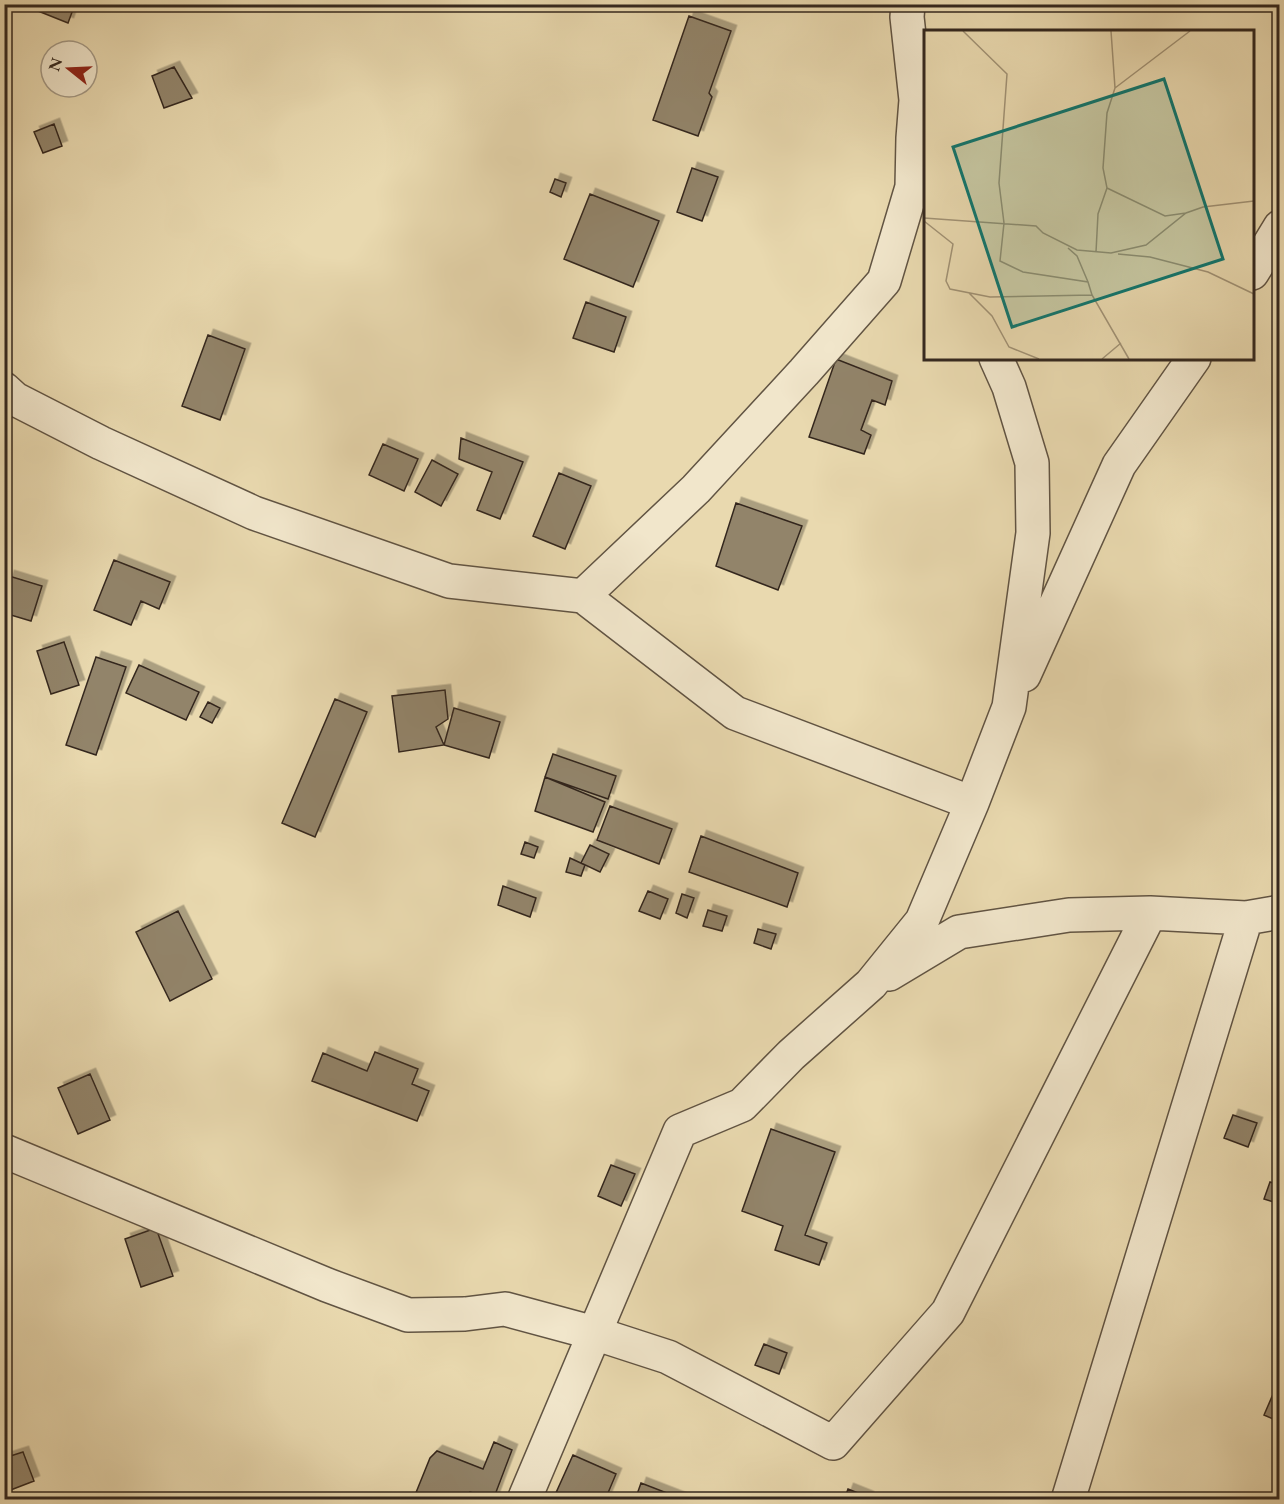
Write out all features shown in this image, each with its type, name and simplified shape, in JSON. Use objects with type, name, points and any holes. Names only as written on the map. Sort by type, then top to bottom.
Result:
[{"type":"street","points":[[583,596],[696,489],[884,282],[912,187],[919,148],[907,17],[908,4]]},
{"type":"street","points":[[1254,270],[1280,227]]},
{"type":"street","points":[[997,360],[1009,387],[1032,464],[1033,533],[1009,707]]},
{"type":"street","points":[[524,1500],[680,1131],[742,1105],[791,1055],[871,984],[922,921],[972,803],[1009,707],[1119,465],[1193,360]]},
{"type":"street","points":[[4,389],[15,399],[101,443],[264,516],[448,581],[583,596],[735,713],[972,803]]},
{"type":"street","points":[[871,984],[959,932],[1069,915],[1150,913],[1246,918],[1280,912]]},
{"type":"street","points":[[4,1151],[327,1285],[408,1315],[465,1314],[505,1309],[668,1357],[833,1443],[948,1312],[1150,913]]},
{"type":"street","points":[[1068,1500],[1246,918]]},
{"type":"building","points":[[34,4],[75,4],[68,23],[33,9]]},
{"type":"building","points":[[689,16],[731,31],[709,93],[712,97],[698,136],[653,120]]},
{"type":"building","points":[[174,67],[192,98],[164,108],[152,76]]},
{"type":"building","points":[[54,124],[62,146],[43,153],[34,132]]},
{"type":"building","points":[[692,168],[718,177],[702,221],[677,212]]},
{"type":"building","points":[[555,179],[566,183],[561,197],[550,192]]},
{"type":"building","points":[[590,194],[659,221],[633,287],[564,259]]},
{"type":"building","points":[[586,302],[626,317],[614,352],[573,338]]},
{"type":"building","points":[[208,335],[245,349],[220,420],[182,406]]},
{"type":"building","points":[[836,359],[892,381],[885,405],[872,400],[861,430],[871,435],[864,454],[809,437]]},
{"type":"building","points":[[461,438],[523,462],[500,519],[477,510],[492,472],[459,459]]},
{"type":"building","points":[[383,444],[418,459],[404,491],[369,475]]},
{"type":"building","points":[[432,460],[458,474],[441,506],[415,492]]},
{"type":"building","points":[[559,473],[591,486],[565,549],[533,536]]},
{"type":"building","points":[[736,503],[802,526],[778,590],[716,566]]},
{"type":"building","points":[[114,560],[170,582],[159,609],[141,601],[131,625],[94,610]]},
{"type":"building","points":[[9,576],[42,586],[31,621],[4,613],[4,592]]},
{"type":"building","points":[[64,642],[79,685],[51,694],[37,651]]},
{"type":"building","points":[[96,657],[126,667],[96,755],[66,745]]},
{"type":"building","points":[[139,665],[199,692],[186,720],[126,693]]},
{"type":"building","points":[[445,690],[448,719],[436,727],[444,745],[399,752],[392,696]]},
{"type":"building","points":[[335,699],[367,712],[315,837],[282,823]]},
{"type":"building","points":[[208,702],[220,708],[212,723],[200,717]]},
{"type":"building","points":[[454,708],[500,722],[489,758],[444,745]]},
{"type":"building","points":[[553,754],[616,776],[608,799],[545,777]]},
{"type":"building","points":[[545,777],[605,802],[593,832],[535,811]]},
{"type":"building","points":[[610,806],[672,829],[659,864],[597,840]]},
{"type":"building","points":[[701,836],[798,873],[787,907],[689,872]]},
{"type":"building","points":[[525,842],[538,847],[534,858],[521,854]]},
{"type":"building","points":[[590,845],[609,854],[600,872],[581,863]]},
{"type":"building","points":[[570,858],[585,865],[581,876],[566,872]]},
{"type":"building","points":[[503,886],[536,898],[530,917],[498,905]]},
{"type":"building","points":[[648,891],[668,899],[660,919],[639,911]]},
{"type":"building","points":[[682,894],[694,898],[687,918],[676,913]]},
{"type":"building","points":[[708,910],[727,916],[722,931],[703,926]]},
{"type":"building","points":[[178,911],[212,979],[170,1001],[136,932]]},
{"type":"building","points":[[758,929],[776,934],[771,949],[754,943]]},
{"type":"building","points":[[375,1052],[418,1069],[412,1084],[429,1091],[417,1121],[312,1081],[323,1053],[367,1071]]},
{"type":"building","points":[[90,1074],[110,1120],[78,1134],[58,1088]]},
{"type":"building","points":[[1233,1115],[1257,1123],[1248,1147],[1224,1138]]},
{"type":"building","points":[[771,1129],[835,1152],[805,1235],[827,1243],[819,1265],[775,1250],[783,1226],[742,1211]]},
{"type":"building","points":[[611,1165],[635,1174],[621,1206],[598,1196]]},
{"type":"building","points":[[1270,1182],[1280,1185],[1280,1204],[1264,1199]]},
{"type":"building","points":[[156,1228],[173,1276],[141,1287],[125,1239]]},
{"type":"building","points":[[764,1344],[787,1353],[779,1374],[755,1365]]},
{"type":"building","points":[[1280,1378],[1280,1422],[1264,1415]]},
{"type":"building","points":[[494,1442],[512,1450],[493,1500],[470,1492],[467,1500],[413,1500],[430,1458],[437,1451],[483,1469]]},
{"type":"building","points":[[23,1452],[34,1481],[8,1491],[4,1483],[4,1458]]},
{"type":"building","points":[[573,1455],[616,1474],[605,1500],[565,1500],[555,1495]]},
{"type":"building","points":[[641,1483],[685,1500],[635,1500]]},
{"type":"building","points":[[848,1489],[868,1497],[867,1500],[844,1500]]}]
